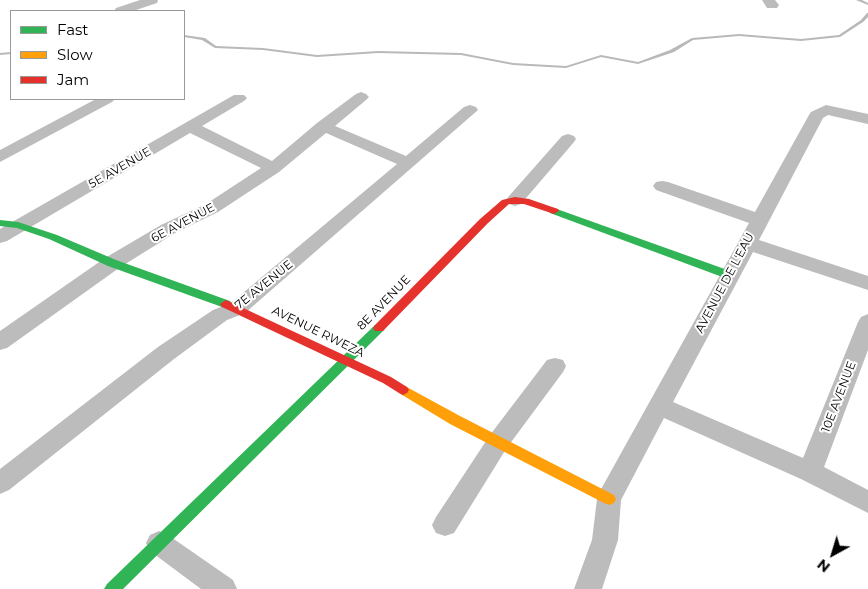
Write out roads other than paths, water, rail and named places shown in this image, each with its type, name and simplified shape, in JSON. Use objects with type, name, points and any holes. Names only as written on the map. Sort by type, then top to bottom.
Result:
[{"type":"street","points":[[124,10],[152,0]]},
{"type":"street","name":"6E AVENUE","points":[[0,342],[112,264],[168,229],[212,208],[272,168],[361,97]]},
{"type":"street","name":"5E AVENUE","points":[[0,237],[240,98]]},
{"type":"street","points":[[0,157],[105,100]]},
{"type":"street","name":"7E AVENUE","points":[[0,483],[166,353],[220,315],[238,308],[470,110]]},
{"type":"street","name":"AVENUE DE L'EAU","points":[[609,499],[747,242],[820,112],[834,111],[868,119]]},
{"type":"street","points":[[323,126],[408,163]]},
{"type":"street","points":[[190,127],[272,168]]},
{"type":"street","points":[[568,139],[515,200],[548,209],[730,275]]},
{"type":"street","points":[[662,186],[760,220]]},
{"type":"street","name":"8E AVENUE","points":[[112,589],[346,362],[484,222],[506,202],[515,200]]},
{"type":"street","name":"AVENUE RWEZA","points":[[0,223],[18,226],[53,238],[112,264],[238,308],[386,380],[456,420],[609,499]]},
{"type":"street","points":[[747,242],[868,284]]},
{"type":"street","name":"10E AVENUE","points":[[810,472],[868,322]]},
{"type":"street","points":[[445,525],[498,442],[555,366]]},
{"type":"street","points":[[659,406],[810,472],[868,502]]},
{"type":"street","points":[[588,589],[606,540],[609,499]]},
{"type":"street","points":[[159,543],[223,589]]},
{"type":"waterway","points":[[858,0],[868,4]]},
{"type":"waterway","points":[[185,36],[203,39],[215,47],[263,49],[317,56],[378,52],[461,54],[513,64],[566,67],[601,56],[638,63],[672,51],[692,39],[739,35],[801,40],[840,36],[862,21],[868,14]]},
{"type":"waterway","points":[[0,54],[10,53]]}]
